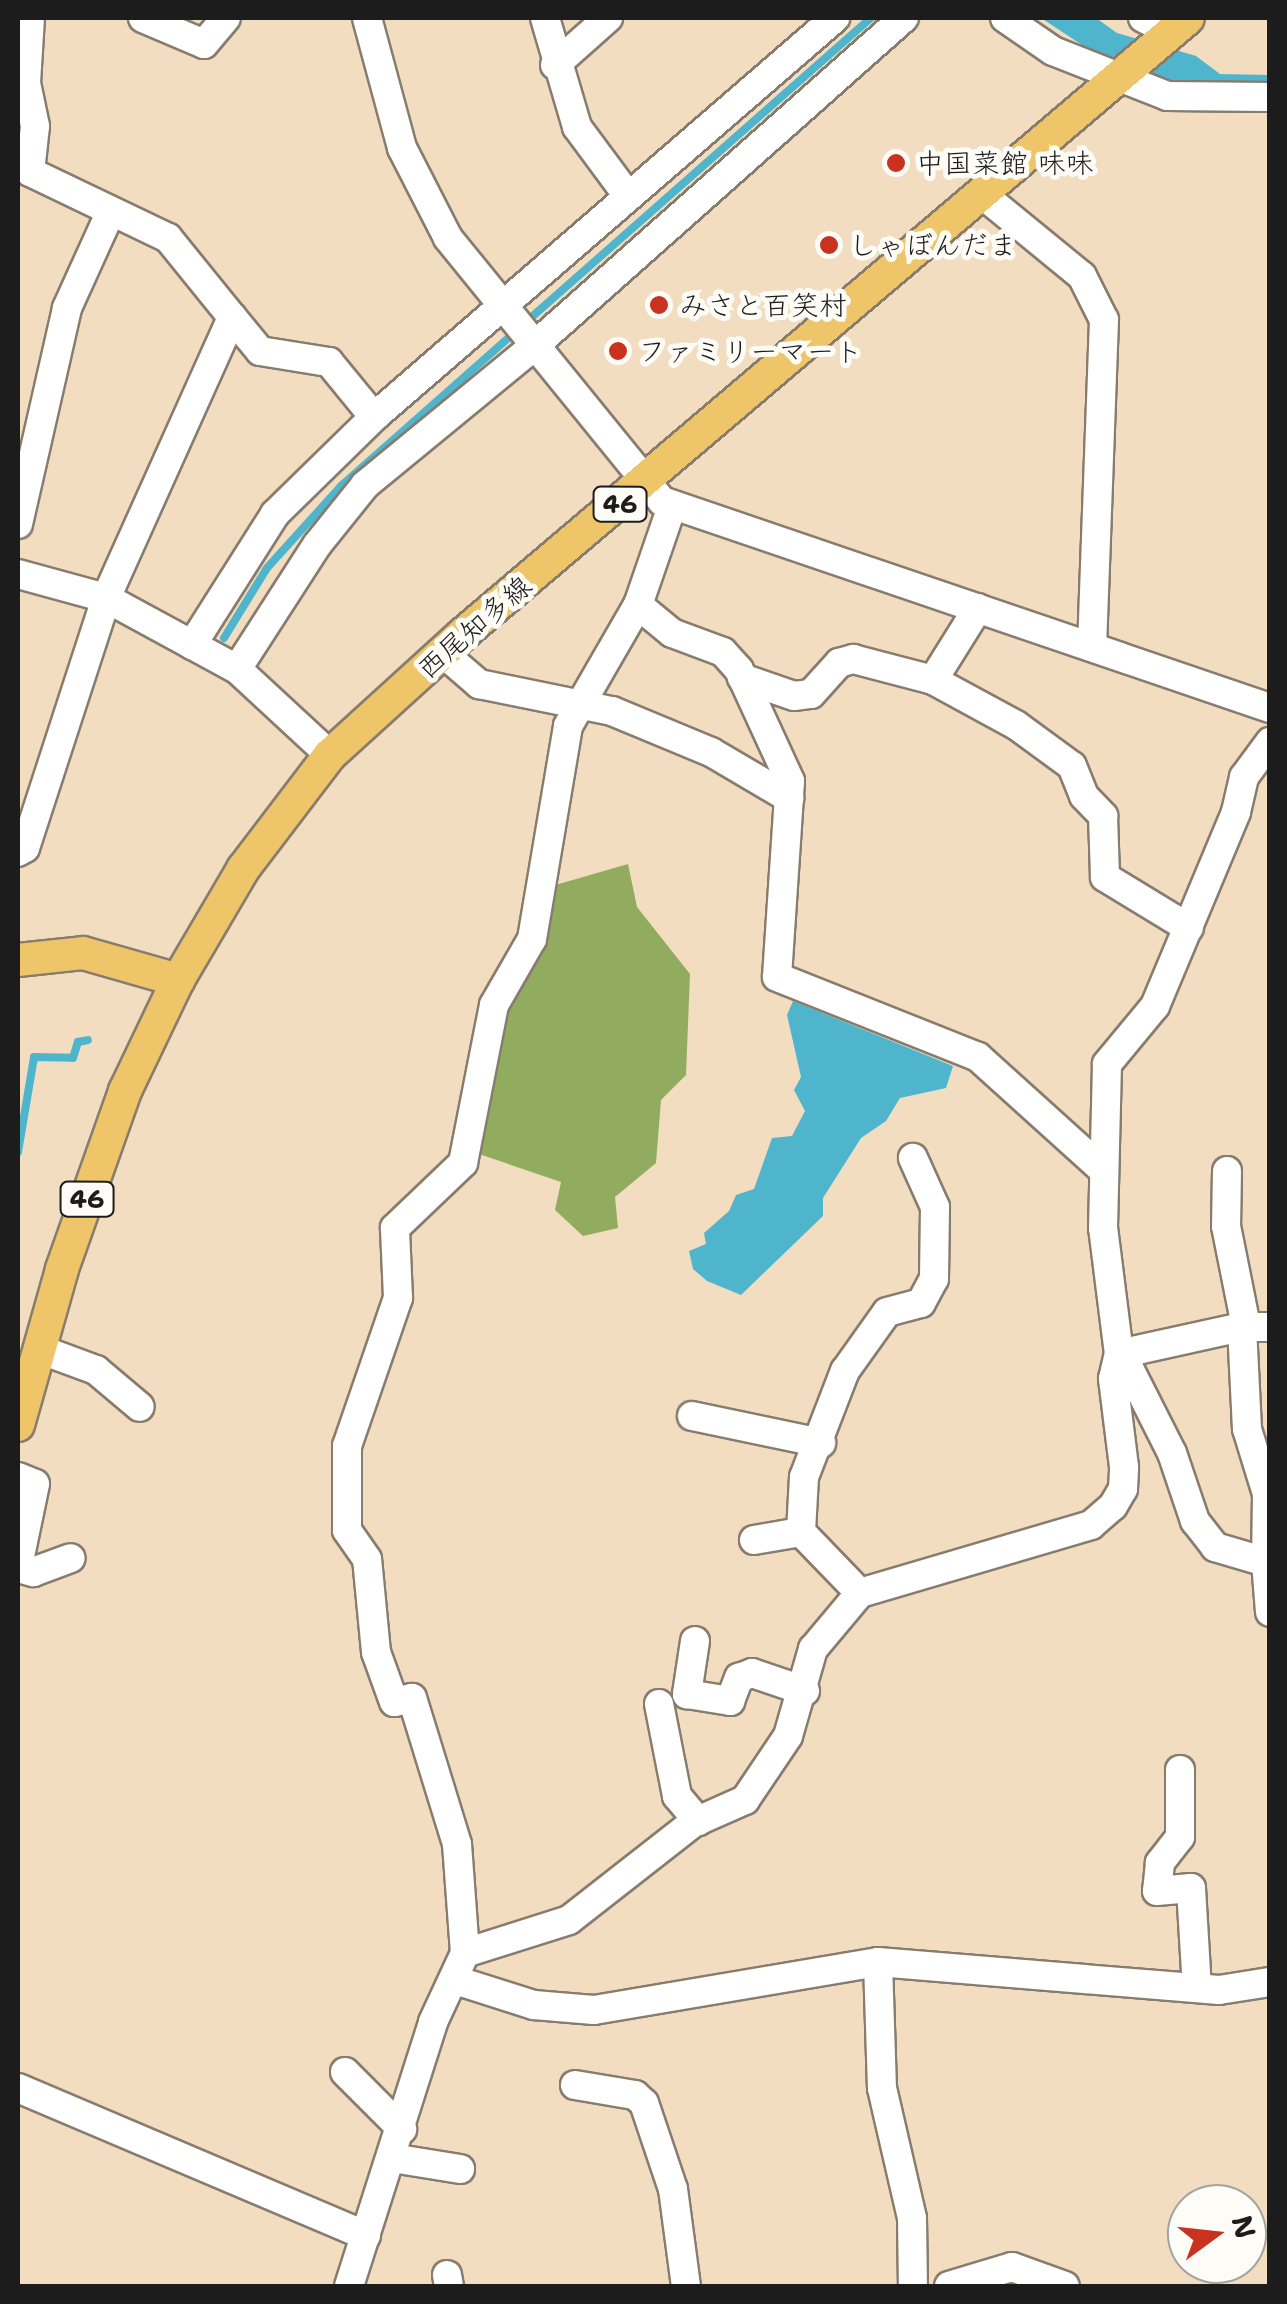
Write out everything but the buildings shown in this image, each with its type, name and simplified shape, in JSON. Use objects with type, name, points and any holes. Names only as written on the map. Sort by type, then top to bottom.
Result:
[{"type":"main road","name":"西尾知多線","points":[[18,1425],[39,1348],[125,1092],[178,980],[242,869],[330,755],[443,652],[1120,78],[1168,25]]},
{"type":"main road","points":[[18,960],[83,953],[178,980]]},
{"type":"street","points":[[30,18],[26,82],[35,126],[30,172],[168,238],[260,351],[329,362],[374,417]]},
{"type":"street","points":[[143,18],[204,44],[226,18]]},
{"type":"street","points":[[368,18],[390,112],[415,179],[448,238],[503,312],[646,482],[672,506],[1092,644],[1270,708]]},
{"type":"street","points":[[545,18],[555,65],[578,127],[628,196]]},
{"type":"street","points":[[555,65],[608,18]]},
{"type":"street","points":[[196,647],[275,514],[374,417],[503,312],[628,196],[835,18]]},
{"type":"street","points":[[233,667],[317,544],[365,486],[904,18]]},
{"type":"street","points":[[1005,18],[1053,51],[1167,96],[1270,97]]},
{"type":"street","points":[[983,195],[1082,276],[1104,320],[1092,644]]},
{"type":"street","points":[[18,524],[67,308],[110,213]]},
{"type":"street","points":[[18,852],[25,848],[106,598],[232,317]]},
{"type":"street","points":[[460,1966],[458,1844],[412,1698],[394,1702],[376,1652],[368,1558],[347,1530],[342,1478],[346,1446],[398,1298],[395,1228],[463,1163],[494,1005],[532,940],[568,726],[638,605],[672,506]]},
{"type":"street","points":[[18,574],[106,598],[233,667],[330,755]]},
{"type":"street","points":[[638,605],[672,633],[724,652],[741,674],[790,782],[777,977],[978,1057],[1101,1168]]},
{"type":"street","points":[[933,680],[978,608]]},
{"type":"street","points":[[443,652],[479,684],[647,724],[788,798]]},
{"type":"street","points":[[741,674],[794,696],[811,694],[839,663],[853,659],[933,680],[1016,725],[1072,766],[1084,796],[1103,816],[1105,877],[1189,928]]},
{"type":"street","points":[[741,674],[753,668],[781,680]]},
{"type":"street","points":[[349,2286],[444,1990],[460,1966],[569,1920],[698,1821],[745,1800],[762,1784],[805,1692],[812,1649],[860,1593],[1091,1526],[1123,1489],[1113,1379],[1119,1360],[1106,1285],[1101,1168],[1107,1064],[1156,1006],[1236,812],[1244,776],[1270,742]]},
{"type":"street","points":[[860,1593],[801,1532],[804,1477],[821,1442],[845,1371],[870,1332],[888,1312],[921,1303],[934,1279],[935,1207],[914,1158]]},
{"type":"street","points":[[1227,1171],[1226,1226],[1253,1326],[1247,1429],[1267,1494],[1268,1588]]},
{"type":"street","points":[[1119,1360],[1253,1326]]},
{"type":"street","points":[[39,1348],[96,1370],[140,1407]]},
{"type":"street","points":[[1119,1360],[1130,1370],[1172,1453],[1195,1521],[1215,1548],[1268,1588]]},
{"type":"street","points":[[692,1416],[821,1442]]},
{"type":"street","points":[[18,1477],[35,1484],[18,1567],[33,1572],[71,1558]]},
{"type":"street","points":[[754,1540],[801,1532]]},
{"type":"street","points":[[695,1641],[687,1694],[730,1700],[739,1678],[752,1673],[805,1692]]},
{"type":"street","points":[[659,1704],[676,1796],[698,1821]]},
{"type":"street","points":[[1180,1770],[1180,1836],[1160,1863],[1157,1891],[1191,1888],[1198,1988]]},
{"type":"street","points":[[460,1966],[534,2004],[594,2010],[878,1962],[1198,1988],[1270,1982]]},
{"type":"street","points":[[878,1962],[882,2088],[912,2218],[913,2286]]},
{"type":"street","points":[[345,2072],[402,2129]]},
{"type":"street","points":[[575,2085],[635,2095],[644,2103],[673,2188],[686,2286]]},
{"type":"street","points":[[18,2088],[366,2236]]},
{"type":"street","points":[[392,2158],[460,2169]]},
{"type":"street","points":[[949,2286],[1012,2266],[1065,2286]]},
{"type":"green space","points":[[628,864],[637,907],[690,974],[686,1075],[661,1100],[656,1163],[615,1197],[618,1228],[583,1236],[555,1210],[561,1182],[473,1152],[481,1017],[552,886]]},
{"type":"water","points":[[1041,18],[1096,18],[1117,33],[1196,56],[1220,74],[1269,75],[1269,88],[1167,87],[1102,58]]},
{"type":"water","points":[[793,1001],[953,1066],[946,1088],[900,1098],[886,1121],[861,1138],[823,1198],[823,1216],[741,1295],[707,1281],[693,1269],[689,1251],[706,1244],[704,1233],[729,1211],[736,1195],[754,1189],[772,1138],[792,1136],[805,1111],[794,1090],[801,1077],[787,1015]]},
{"type":"waterway","points":[[526,322],[871,18]]},
{"type":"waterway","points":[[224,638],[267,568],[341,486],[516,331]]},
{"type":"waterway","points":[[18,1152],[34,1057],[73,1058],[78,1042],[88,1040]]},
{"type":"place","name":"中国菜館 味味","points":[[896,163]]},
{"type":"place","name":"しゃぼんだま","points":[[829,245]]},
{"type":"place","name":"みさと百笑村","points":[[659,305]]},
{"type":"place","name":"ファミリーマート","points":[[618,351]]}]
